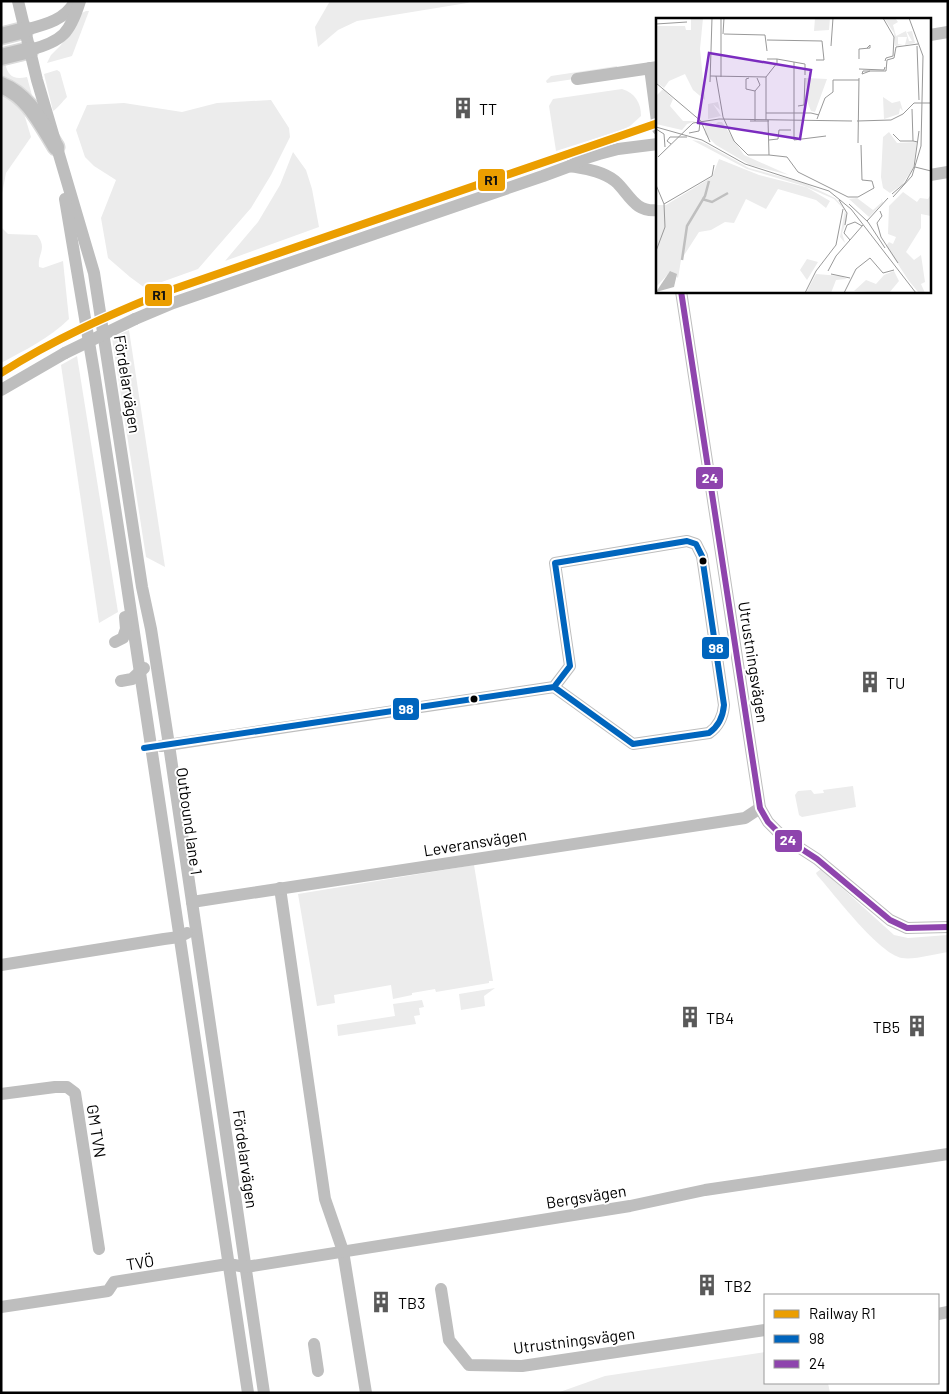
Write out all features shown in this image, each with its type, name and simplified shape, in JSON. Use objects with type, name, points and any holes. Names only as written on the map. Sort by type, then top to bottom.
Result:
[{"type":"main road","points":[[1,36],[25,30]]},
{"type":"main road","points":[[1,58],[30,50]]},
{"type":"main road","points":[[1,85],[14,91],[33,109],[56,148]]},
{"type":"street","name":"Fördelarvägen","points":[[18,1],[37,80],[94,273],[142,587],[151,629],[157,747]]},
{"type":"street","points":[[25,30],[42,26],[57,19],[70,10],[76,1]]},
{"type":"street","points":[[30,50],[46,46],[60,38],[72,22],[80,1]]},
{"type":"street","points":[[932,35],[948,32]]},
{"type":"street","points":[[577,79],[654,68],[656,98]]},
{"type":"street","points":[[1,390],[65,353],[173,303],[570,166],[599,154],[656,144]]},
{"type":"street","name":"Fördelarvägen","points":[[56,148],[94,372],[146,714],[157,747]]},
{"type":"street","points":[[570,166],[597,171],[614,180],[630,200],[640,207],[656,210]]},
{"type":"street","points":[[932,175],[948,172]]},
{"type":"street","name":"Utrustningsvägen","points":[[681,292],[760,808],[768,822],[783,837],[817,859],[890,920],[907,928],[948,927]]},
{"type":"street","points":[[157,747],[554,687],[634,744],[709,733],[716,728],[720,721],[724,705],[702,556],[696,544],[687,541],[555,563],[570,666],[554,687]]},
{"type":"street","name":"Fördelarvägen","points":[[115,642],[123,638],[126,629],[122,601],[127,588]]},
{"type":"street","name":"Fördelarvägen","points":[[140,672],[145,667],[149,655],[151,629]]},
{"type":"street","name":"Outbound lane 1","points":[[149,655],[157,747],[184,934]]},
{"type":"street","points":[[140,672],[132,680],[121,681],[136,690],[144,700]]},
{"type":"street","points":[[136,690],[157,747],[192,902],[184,934]]},
{"type":"street","points":[[157,747],[184,934]]},
{"type":"street","name":"Leveransvägen","points":[[192,902],[745,818],[760,808]]},
{"type":"street","points":[[280,888],[325,1199],[343,1251],[366,1393]]},
{"type":"street","name":"Fördelarvägen","points":[[184,934],[228,1264],[248,1393]]},
{"type":"street","name":"Fördelarvägen","points":[[184,934],[246,1267],[264,1393]]},
{"type":"street","points":[[1,965],[184,934]]},
{"type":"street","name":"GM TVN","points":[[1,1094],[55,1086],[67,1087],[75,1093],[100,1249]]},
{"type":"street","name":"Bergsvägen","points":[[228,1264],[246,1267],[630,1206],[705,1190],[948,1154]]},
{"type":"street","name":"TVÖ","points":[[1,1307],[108,1291],[114,1282],[228,1264]]},
{"type":"street","name":"Utrustningsvägen","points":[[441,1289],[449,1340],[469,1365],[522,1366],[764,1330]]},
{"type":"street","points":[[314,1344],[318,1370]]},
{"type":"shaded area","points":[[330,1],[472,1],[357,21],[338,30],[318,47],[315,27]]},
{"type":"shaded area","points":[[89,11],[72,56],[47,63],[51,55],[70,34],[82,13]]},
{"type":"shaded area","points":[[5,63],[12,76],[18,78],[27,77],[33,99],[1,78],[1,64]]},
{"type":"shaded area","points":[[617,66],[618,71],[615,73],[547,83],[546,81],[551,76]]},
{"type":"shaded area","points":[[57,70],[60,72],[67,97],[53,111],[44,74]]},
{"type":"shaded area","points":[[622,89],[634,96],[640,107],[641,116],[630,126],[622,130],[556,151],[549,106],[553,99]]},
{"type":"shaded area","points":[[1,95],[22,107],[31,137],[6,173],[1,199]]},
{"type":"shaded area","points":[[271,100],[289,128],[290,137],[271,175],[251,208],[198,269],[145,288],[108,258],[101,218],[116,180],[94,166],[85,157],[76,130],[87,105],[124,103],[182,112],[217,103]]},
{"type":"shaded area","points":[[293,152],[306,170],[312,189],[319,227],[225,261],[258,222],[280,185]]},
{"type":"shaded area","points":[[1,227],[8,234],[37,235],[42,244],[39,267],[43,268],[63,261],[69,319],[45,338],[1,363]]},
{"type":"shaded area","points":[[129,330],[165,567],[146,557],[112,338]]},
{"type":"shaded area","points":[[77,356],[118,612],[99,623],[61,365]]},
{"type":"shaded area","points":[[853,786],[856,807],[802,817],[799,815],[795,795],[798,791],[811,790],[814,794],[824,793],[823,790]]},
{"type":"shaded area","points":[[474,865],[493,981],[436,992],[435,989],[412,993],[412,995],[393,999],[391,985],[334,995],[335,1003],[317,1006],[298,894]]},
{"type":"shaded area","points":[[821,869],[894,935],[908,938],[948,935],[948,952],[918,958],[902,958],[892,954],[869,935],[845,909],[817,875],[816,873]]},
{"type":"shaded area","points":[[495,988],[484,996],[485,1006],[461,1010],[459,994]]},
{"type":"shaded area","points":[[422,1000],[424,1007],[419,1008],[420,1015],[414,1016],[416,1024],[338,1036],[337,1025],[395,1016],[393,1004]]},
{"type":"shaded area","points":[[764,1352],[764,1384],[828,1384],[830,1393],[557,1393],[605,1376]]},
{"type":"rail line","name":"R1","points":[[1,373],[41,349],[83,328],[168,291],[656,124]]},
{"type":"transit line","name":"24","points":[[681,292],[760,808],[768,822],[783,837],[817,859],[890,920],[907,928],[948,927]]},
{"type":"transit line","name":"98","points":[[144,748],[554,687],[570,666],[555,563],[687,541],[696,544],[702,556],[724,705],[718,724],[709,733],[633,744],[554,687]]},
{"type":"place","name":"TT","points":[[463,108]]},
{"type":"place","name":"TU","points":[[870,682]]},
{"type":"place","name":"TB4","points":[[690,1017]]},
{"type":"place","name":"TB5","points":[[917,1026]]},
{"type":"place","name":"TB2","points":[[707,1285]]},
{"type":"place","name":"TB3","points":[[381,1302]]}]
